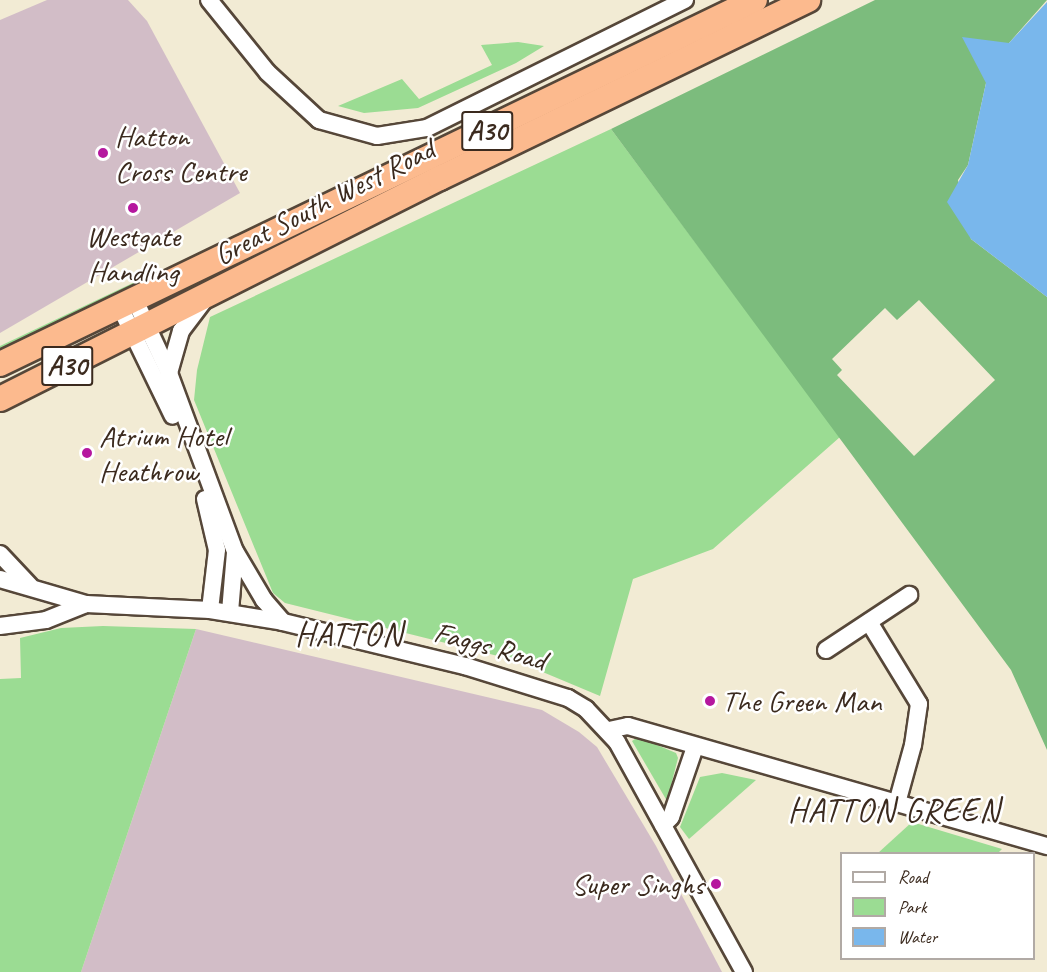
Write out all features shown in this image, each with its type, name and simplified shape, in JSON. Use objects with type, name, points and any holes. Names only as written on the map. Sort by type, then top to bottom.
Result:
[{"type":"highway","name":"Great South West Road","points":[[0,364],[755,0]]},
{"type":"highway","name":"Great South West Road","points":[[0,399],[145,334],[206,297],[440,178],[808,0]]},
{"type":"street","points":[[209,0],[267,72],[312,114],[335,126],[377,136],[400,135],[436,123],[685,0]]},
{"type":"street","points":[[169,373],[181,331],[206,297]]},
{"type":"street","points":[[126,302],[169,373],[236,551],[264,600],[283,622]]},
{"type":"street","points":[[145,334],[163,391],[215,530],[217,571],[210,610]]},
{"type":"street","points":[[230,612],[236,551]]},
{"type":"street","name":"Faggs Road","points":[[0,554],[38,591]]},
{"type":"street","name":"Faggs Road","points":[[0,579],[86,604],[210,610],[283,622],[546,688],[586,709],[609,730],[744,972]]},
{"type":"street","points":[[826,650],[909,594]]},
{"type":"street","points":[[0,626],[46,620],[86,604]]},
{"type":"street","points":[[868,622],[919,704],[913,745],[897,803]]},
{"type":"street","points":[[609,730],[628,726],[1047,846]]},
{"type":"street","points":[[663,825],[671,817],[695,747]]},
{"type":"shaded area","name":"Hatton Cross Centre","points":[[47,0],[128,0],[147,21],[240,193],[0,333],[0,20]]},
{"type":"shaded area","points":[[196,629],[542,710],[579,732],[597,747],[656,846],[722,972],[81,972]]},
{"type":"green space","points":[[875,0],[1047,0],[1009,43],[986,83],[968,165],[958,180],[971,239],[1047,297],[1047,750],[1011,670],[611,129]],"holes":[[[919,300],[995,380],[914,456],[837,375],[842,370],[832,359],[885,308],[897,320]]]},
{"type":"green space","points":[[518,42],[544,46],[516,63],[418,108],[364,113],[338,106],[402,79],[419,99],[492,65],[481,45]]},
{"type":"green space","points":[[611,129],[840,437],[713,549],[633,579],[600,696],[514,660],[285,603],[273,593],[194,400],[197,370],[210,317]]},
{"type":"green space","points":[[139,280],[141,284],[0,352],[0,346]]},
{"type":"green space","points":[[103,626],[196,629],[81,972],[0,972],[0,679],[21,678],[20,638],[61,628]]},
{"type":"green space","points":[[638,737],[676,753],[678,758],[667,801],[632,741]]},
{"type":"green space","points":[[722,773],[756,780],[689,839],[680,827],[700,777]]},
{"type":"green space","points":[[912,822],[1002,849],[999,852],[879,852]]},
{"type":"water","points":[[1047,2],[1047,297],[971,239],[947,202],[968,165],[986,83],[962,37],[1009,43]]},
{"type":"place","name":"Hatton Cross Centre","points":[[103,153]]},
{"type":"place","name":"Westgate Handling","points":[[133,208]]},
{"type":"place","name":"Atrium Hotel Heathrow","points":[[87,453]]},
{"type":"place","name":"The Green Man","points":[[710,701]]},
{"type":"place","name":"Super Singhs","points":[[716,884]]},
{"type":"district","name":"HATTON","points":[[349,635]]},
{"type":"district","name":"HATTON GREEN","points":[[894,811]]}]
